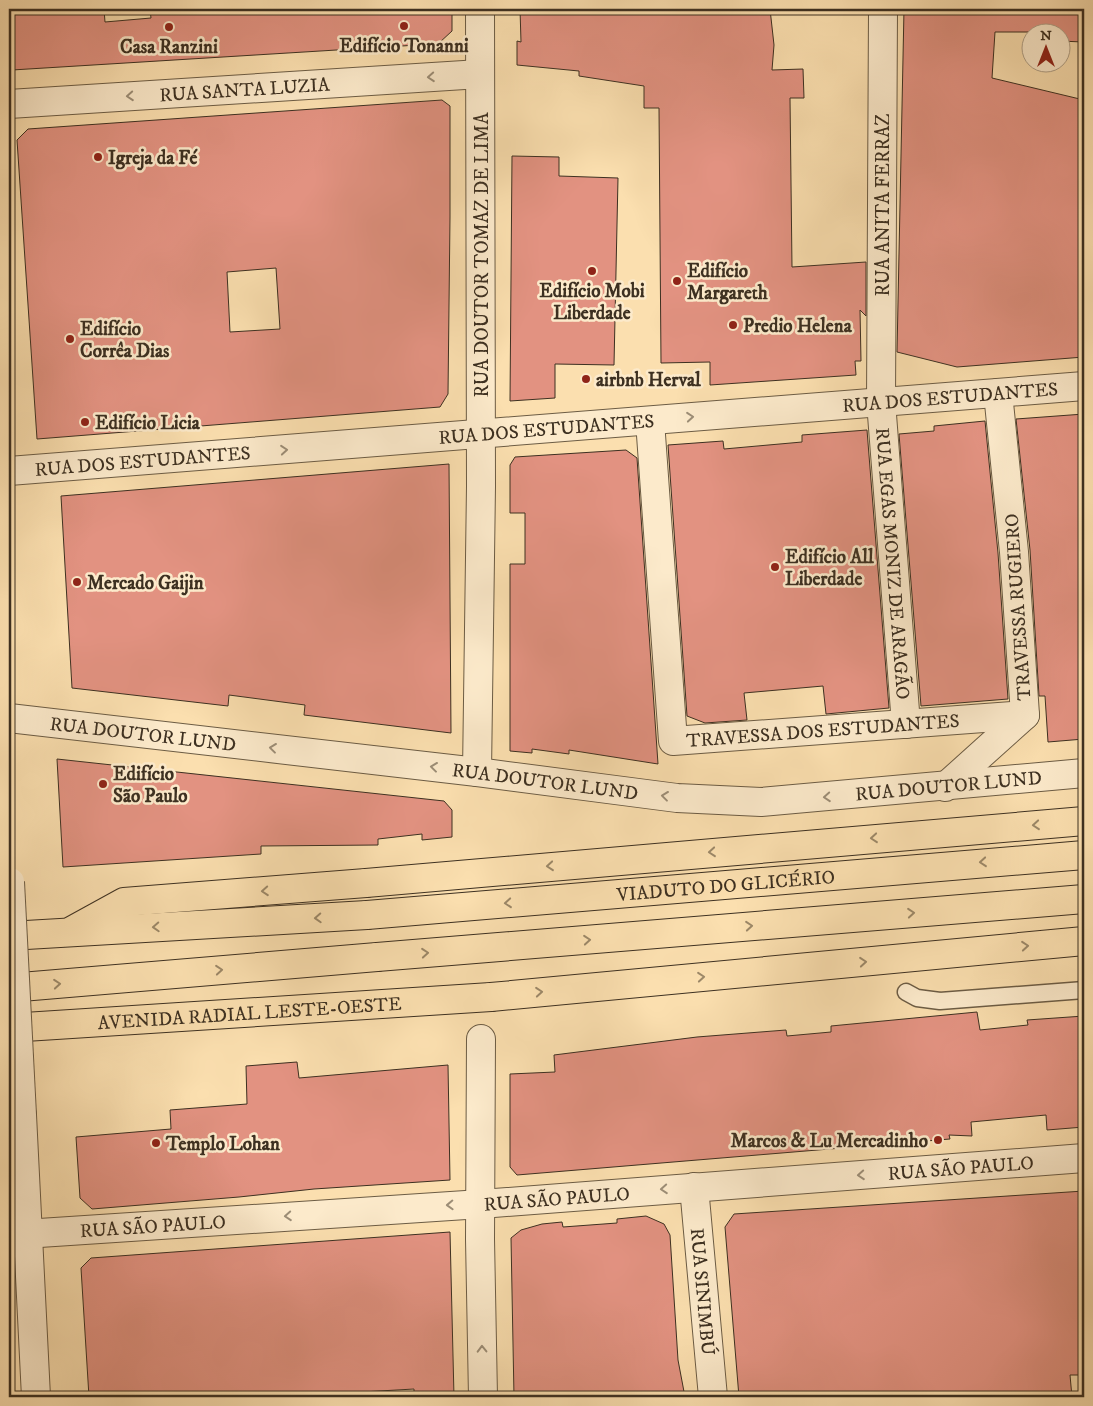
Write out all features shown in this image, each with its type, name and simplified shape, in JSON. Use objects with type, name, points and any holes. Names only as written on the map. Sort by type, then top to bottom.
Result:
[{"type":"highway","points":[[9,936],[68,932],[124,902],[1084,821]]},
{"type":"highway","name":"VIADUTO DO GLICÉRIO","points":[[68,932],[367,915],[1084,854]]},
{"type":"highway","points":[[9,988],[1084,899]]},
{"type":"highway","name":"AVENIDA RADIAL LESTE-OESTE","points":[[9,1028],[491,997],[1084,941]]},
{"type":"street","name":"RUA DOUTOR TOMAZ DE LIMA","points":[[476,772],[481,434],[480,9]]},
{"type":"street","name":"RUA ANITA FERRAZ","points":[[882,402],[883,9]]},
{"type":"street","name":"RUA SANTA LUZIA","points":[[9,104],[480,74]]},
{"type":"street","name":"RUA DOS ESTUDANTES","points":[[9,471],[1084,386]]},
{"type":"street","name":"TRAVESSA RUGIERO","points":[[945,787],[1025,715],[1014,552],[998,392]]},
{"type":"street","name":"RUA EGAS MONIZ DE ARAGÃO","points":[[882,402],[906,724]]},
{"type":"street","name":"TRAVESSA DOS ESTUDANTES","points":[[650,421],[673,741],[1025,715]]},
{"type":"street","name":"RUA DOUTOR LUND","points":[[9,718],[476,772],[676,798],[761,802],[945,787],[1084,773]]},
{"type":"street","points":[[9,877],[22,1115],[18,1234],[36,1397]]},
{"type":"street","points":[[480,1039],[483,1397]]},
{"type":"street","name":"RUA SÃO PAULO","points":[[18,1234],[480,1204],[1084,1158]]},
{"type":"street","name":"RUA SINIMBÚ","points":[[694,1187],[713,1397]]},
{"type":"lane","points":[[906,992],[917,998],[940,1001],[1084,990]]},
{"type":"building","points":[[9,9],[104,9],[105,22],[151,18],[150,9],[452,9],[452,31],[439,43],[434,44],[12,70]]},
{"type":"building","points":[[520,9],[586,9],[613,14],[614,9],[770,9],[774,45],[772,70],[803,69],[804,98],[790,98],[792,267],[866,262],[866,316],[860,310],[861,361],[855,361],[856,375],[710,385],[710,362],[661,363],[659,108],[644,108],[644,86],[579,76],[579,71],[517,65],[517,41],[521,42]]},
{"type":"building","points":[[904,9],[1084,9],[1083,42],[1070,41],[1070,22],[1020,22],[1020,32],[995,32],[992,78],[1084,100],[1084,357],[957,367],[897,352]]},
{"type":"building","points":[[442,100],[450,106],[450,217],[448,394],[440,407],[37,439],[17,140],[28,129]],"holes":[[[276,268],[280,329],[230,332],[227,272]]]},
{"type":"building","points":[[512,156],[559,157],[559,176],[618,178],[614,365],[555,364],[555,398],[510,401]]},
{"type":"building","points":[[1084,414],[1084,739],[1048,742],[1045,696],[1039,696],[1030,550],[1016,419]]},
{"type":"building","points":[[985,421],[998,553],[1008,699],[921,706],[899,434],[934,431],[934,426]]},
{"type":"building","points":[[867,430],[889,708],[826,714],[823,686],[744,693],[747,720],[705,723],[687,716],[668,445],[723,441],[724,449],[802,442],[802,435]]},
{"type":"building","points":[[626,450],[637,458],[658,764],[569,750],[569,754],[532,749],[532,753],[510,751],[510,564],[525,564],[525,513],[510,513],[510,465],[515,457]]},
{"type":"building","points":[[449,464],[451,733],[304,715],[305,705],[229,695],[228,706],[72,688],[61,496]]},
{"type":"building","points":[[57,759],[444,801],[452,810],[452,837],[422,840],[422,834],[378,839],[378,845],[261,846],[261,854],[63,867]]},
{"type":"building","points":[[977,1012],[980,1030],[1028,1025],[1027,1020],[1084,1016],[1084,1127],[1047,1130],[1046,1115],[971,1122],[972,1136],[949,1135],[950,1139],[517,1175],[510,1167],[510,1074],[555,1072],[554,1055],[697,1037],[786,1030],[787,1036],[831,1032],[831,1026]]},
{"type":"building","points":[[297,1062],[299,1078],[448,1065],[450,1180],[314,1189],[92,1209],[80,1198],[76,1137],[171,1129],[170,1110],[247,1104],[246,1066]]},
{"type":"building","points":[[1084,1191],[1084,1375],[1070,1375],[1072,1397],[847,1397],[847,1395],[739,1397],[725,1227],[734,1214]]},
{"type":"building","points":[[646,1216],[664,1224],[670,1235],[678,1360],[685,1397],[514,1397],[511,1238],[521,1230],[542,1224],[562,1222],[563,1227],[617,1223],[617,1219]]},
{"type":"building","points":[[450,1232],[454,1397],[414,1397],[414,1389],[275,1397],[89,1397],[81,1268],[91,1258]]},
{"type":"place","name":"Edifício Tonanni","points":[[404,26]]},
{"type":"place","name":"Casa Ranzini","points":[[169,27]]},
{"type":"place","name":"Igreja da Fé","points":[[98,157]]},
{"type":"place","name":"Edifício Mobi Liberdade","points":[[592,271]]},
{"type":"place","name":"Edifício Margareth","points":[[677,281]]},
{"type":"place","name":"Predio Helena","points":[[733,325]]},
{"type":"place","name":"Edifício Corrêa Dias","points":[[70,339]]},
{"type":"place","name":"airbnb Herval","points":[[586,379]]},
{"type":"place","name":"Edifício Licia","points":[[85,422]]},
{"type":"place","name":"Edifício All Liberdade","points":[[775,567]]},
{"type":"place","name":"Mercado Gaijin","points":[[77,582]]},
{"type":"place","name":"Edifício São Paulo","points":[[103,784]]},
{"type":"place","name":"Marcos & Lu Mercadinho","points":[[938,1140]]},
{"type":"place","name":"Templo Lohan","points":[[156,1143]]}]
